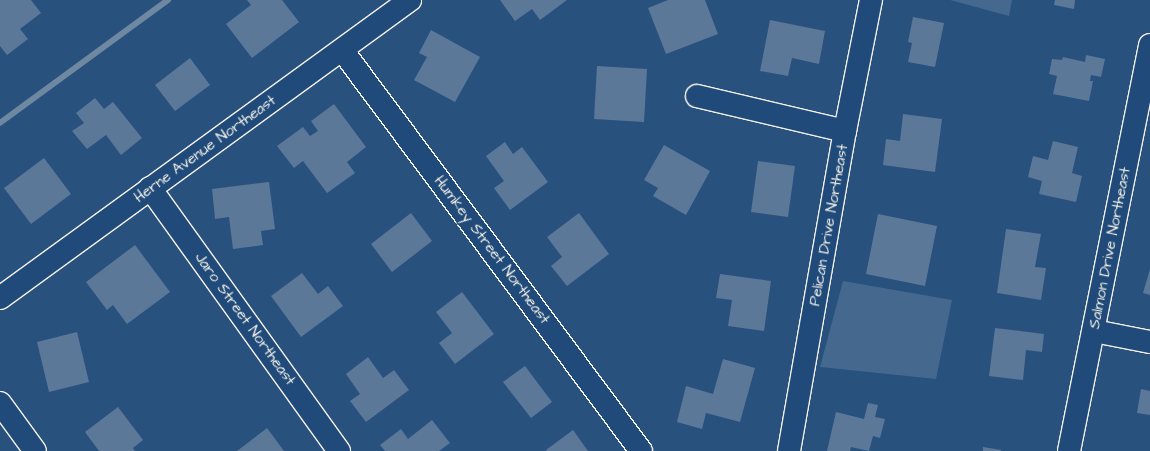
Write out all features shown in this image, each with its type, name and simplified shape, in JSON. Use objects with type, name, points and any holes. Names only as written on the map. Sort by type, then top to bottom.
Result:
[{"type":"street","name":"Herne Avenue Northeast","points":[[0,298],[410,0]]},
{"type":"street","name":"Pelican Drive Northeast","points":[[789,451],[845,131],[871,0]]},
{"type":"street","name":"Humkey Street Northeast","points":[[342,50],[641,451]]},
{"type":"street","name":"Salmon Drive Northeast","points":[[1069,451],[1149,56]]},
{"type":"street","points":[[697,96],[845,131]]},
{"type":"street","name":"Jaro Street Northeast","points":[[150,188],[339,451]]},
{"type":"street","points":[[1094,331],[1150,342]]},
{"type":"street","points":[[0,403],[35,451]]},
{"type":"shaded area","points":[[950,0],[1012,0],[1009,16]]},
{"type":"shaded area","points":[[843,281],[952,300],[936,379],[820,367]]},
{"type":"building","points":[[0,0],[31,0],[41,13],[20,29],[28,39],[7,55],[0,46]]},
{"type":"building","points":[[247,0],[282,0],[299,22],[252,58],[226,24],[251,5]]},
{"type":"building","points":[[500,0],[567,0],[540,20],[532,9],[515,21]]},
{"type":"building","points":[[668,0],[705,0],[718,34],[666,54],[648,8]]},
{"type":"building","points":[[1055,0],[1075,0],[1074,9],[1054,5]]},
{"type":"building","points":[[913,17],[944,23],[935,67],[908,62],[912,43],[908,42]]},
{"type":"building","points":[[770,20],[825,31],[819,64],[792,58],[788,76],[760,71]]},
{"type":"building","points":[[431,30],[480,57],[455,102],[414,80],[427,57],[419,53]]},
{"type":"building","points":[[1086,55],[1105,59],[1101,77],[1091,75],[1090,81],[1093,81],[1089,101],[1053,94],[1057,76],[1049,74],[1052,59],[1062,60],[1063,57],[1085,62]]},
{"type":"building","points":[[190,58],[210,85],[175,111],[155,85]]},
{"type":"building","points":[[597,66],[647,69],[644,122],[594,119]]},
{"type":"building","points":[[95,98],[104,109],[113,102],[142,138],[121,155],[106,135],[87,149],[72,131],[84,123],[76,113]]},
{"type":"building","points":[[334,104],[366,147],[347,162],[355,173],[327,193],[303,161],[294,168],[277,146],[303,127],[310,136],[318,131],[311,121]]},
{"type":"building","points":[[903,114],[942,119],[935,172],[883,165],[886,139],[900,141]]},
{"type":"building","points":[[1053,141],[1078,147],[1072,173],[1082,176],[1076,202],[1039,194],[1042,181],[1028,177],[1033,156],[1048,160]]},
{"type":"building","points":[[505,142],[513,154],[522,147],[548,182],[510,210],[494,188],[504,181],[486,156]]},
{"type":"building","points":[[664,145],[710,171],[686,215],[653,196],[658,188],[644,180]]},
{"type":"building","points":[[44,158],[71,194],[31,224],[4,188]]},
{"type":"building","points":[[758,161],[795,166],[788,217],[751,212]]},
{"type":"building","points":[[269,182],[275,229],[261,231],[263,245],[233,249],[229,217],[215,219],[212,189]]},
{"type":"building","points":[[411,213],[432,241],[392,272],[371,244]]},
{"type":"building","points":[[579,213],[609,254],[567,286],[551,266],[562,257],[547,237]]},
{"type":"building","points":[[878,214],[937,226],[925,286],[866,274]]},
{"type":"building","points":[[1006,229],[1041,234],[1035,267],[1046,268],[1041,300],[997,293]]},
{"type":"building","points":[[135,245],[170,292],[127,324],[113,305],[107,310],[86,282]]},
{"type":"building","points":[[1150,269],[1150,295],[1143,293]]},
{"type":"building","points":[[302,273],[318,294],[328,286],[343,306],[301,337],[271,296]]},
{"type":"building","points":[[720,274],[771,281],[764,331],[728,326],[732,300],[716,298]]},
{"type":"building","points":[[462,292],[494,334],[455,364],[439,343],[452,333],[436,312]]},
{"type":"building","points":[[995,328],[1044,334],[1042,352],[1026,350],[1023,380],[989,376]]},
{"type":"building","points":[[77,332],[89,382],[49,392],[37,342]]},
{"type":"building","points":[[368,357],[383,378],[394,370],[409,390],[366,422],[350,401],[360,394],[346,374]]},
{"type":"building","points":[[723,359],[755,368],[740,422],[706,413],[702,429],[677,422],[686,386],[713,394]]},
{"type":"building","points":[[525,366],[552,402],[531,418],[503,382]]},
{"type":"building","points":[[1141,389],[1150,391],[1150,415],[1137,413]]},
{"type":"building","points":[[868,403],[878,405],[875,417],[885,419],[880,438],[873,436],[869,451],[851,447],[850,451],[827,451],[836,412],[864,419]]},
{"type":"building","points":[[118,407],[143,440],[133,448],[135,451],[99,451],[85,432]]},
{"type":"building","points":[[432,420],[450,443],[439,451],[385,451],[380,445],[401,429],[408,439]]},
{"type":"building","points":[[267,428],[284,451],[237,451]]},
{"type":"building","points":[[573,430],[588,451],[546,450]]},
{"type":"building","points":[[983,447],[1001,450],[1001,451],[983,451]]},
{"type":"waterway","points":[[0,123],[168,0]]}]
